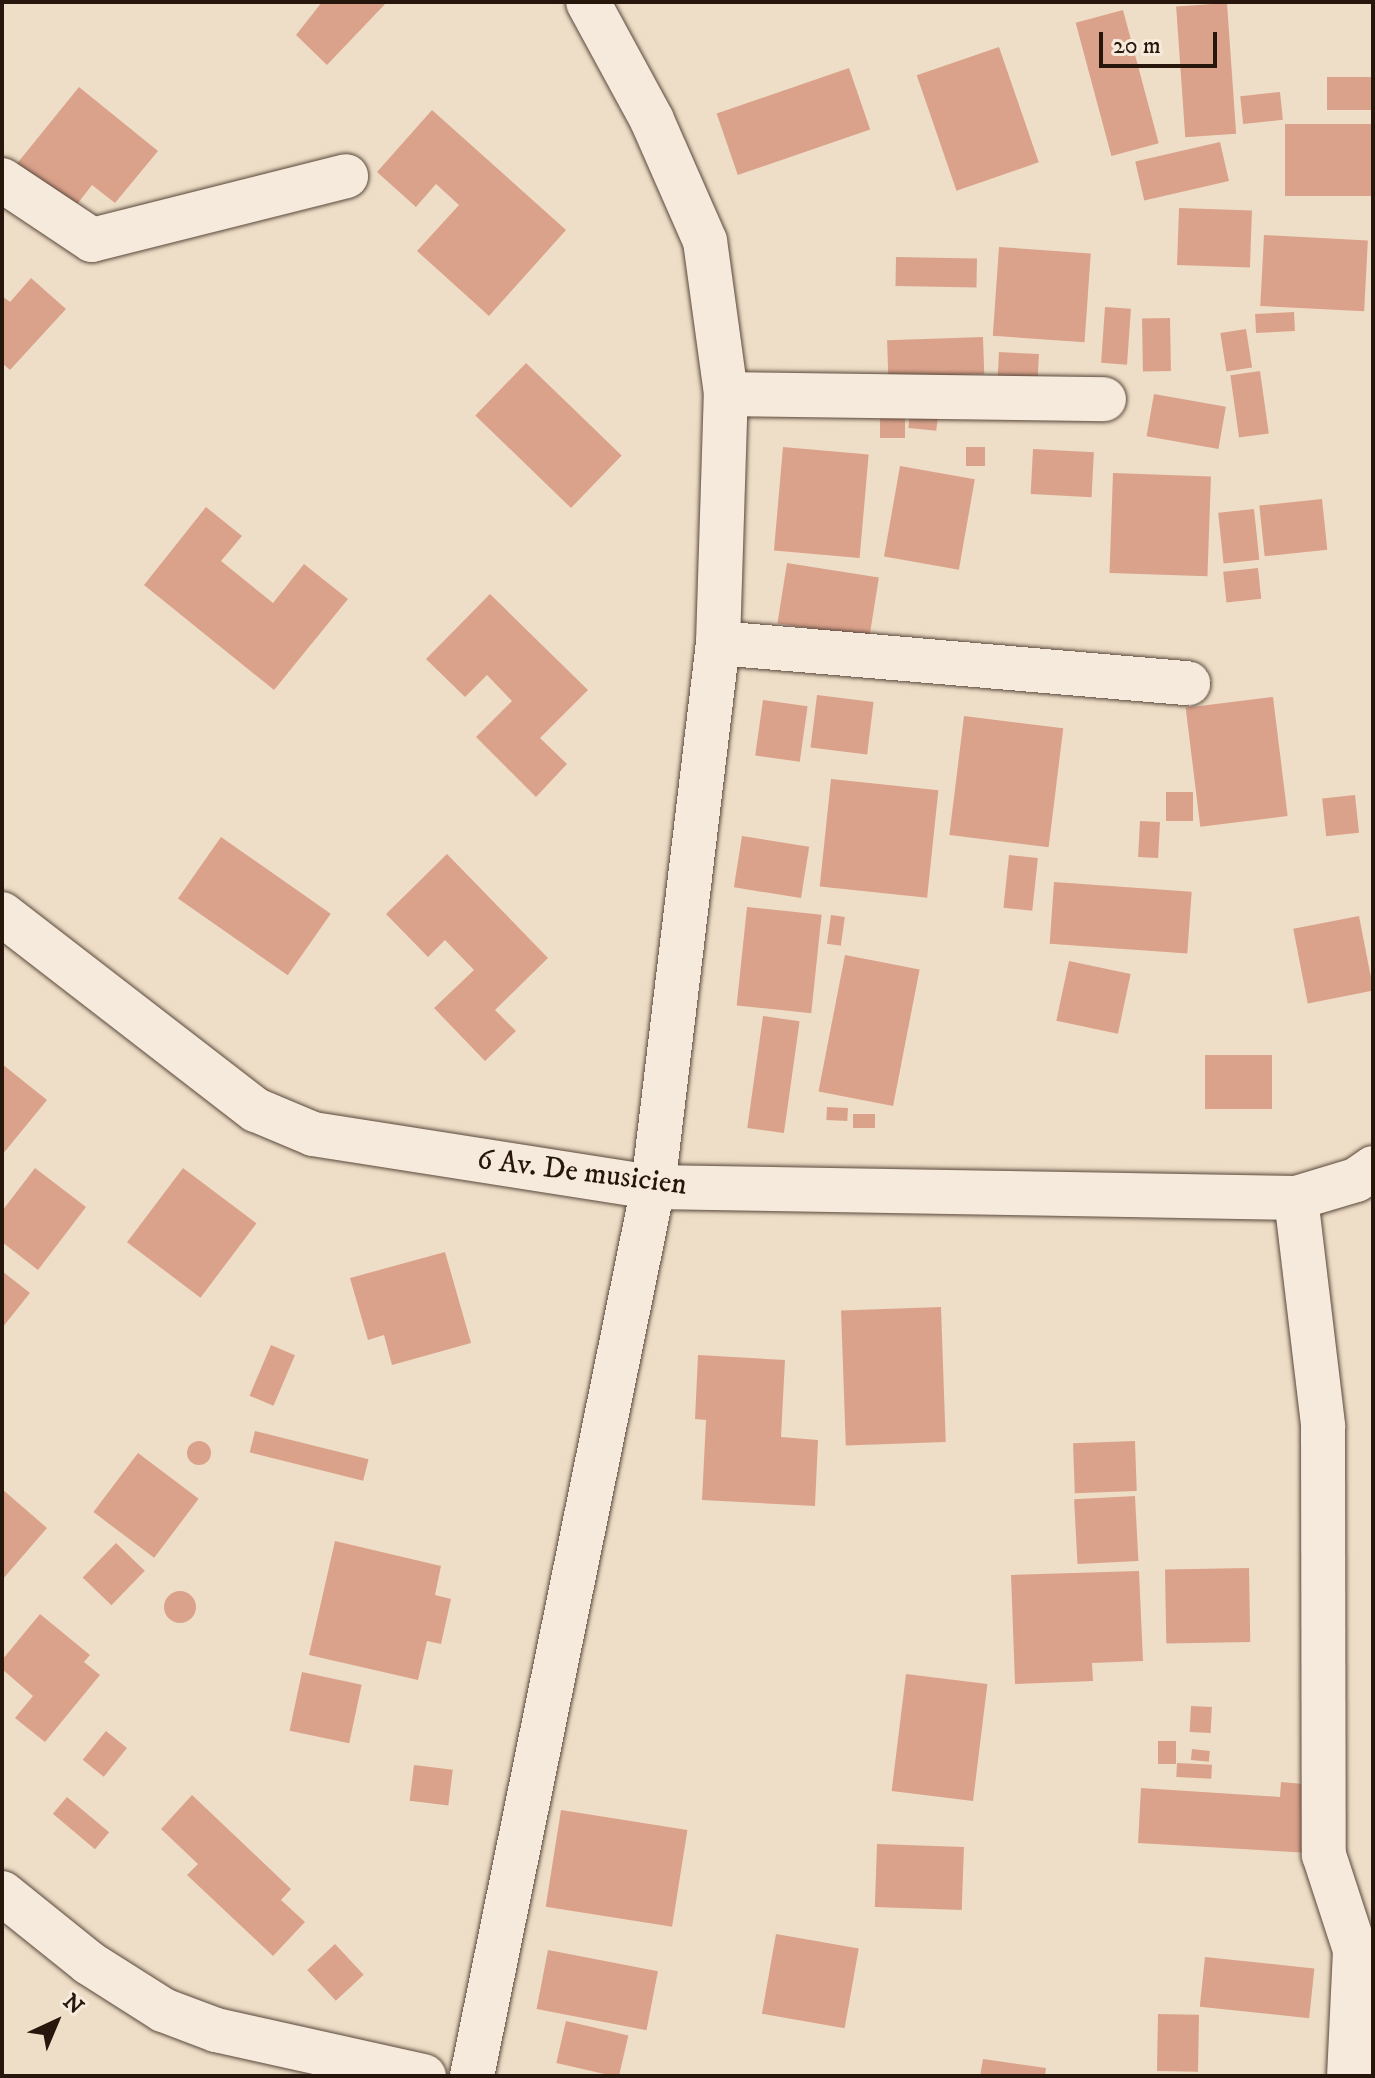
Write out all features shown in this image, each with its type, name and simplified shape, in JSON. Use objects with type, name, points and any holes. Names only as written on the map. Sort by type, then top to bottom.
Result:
[{"type":"street","points":[[472,2076],[653,1187],[718,643],[726,394],[705,241],[652,120],[588,2]]},
{"type":"street","points":[[2,180],[92,240],[346,176]]},
{"type":"street","points":[[726,394],[1104,399]]},
{"type":"street","points":[[718,643],[1188,683]]},
{"type":"street","name":"6 Av. De musicien","points":[[2,914],[256,1110],[313,1134],[653,1187],[1296,1198],[1356,1180],[1373,1168]]},
{"type":"street","points":[[1296,1198],[1323,1426],[1324,1855],[1355,1950],[1349,2076]]},
{"type":"street","points":[[2,1893],[89,1963],[163,2010],[216,2030],[424,2076]]},
{"type":"building","points":[[322,2],[387,2],[327,65],[296,35]]},
{"type":"building","points":[[1227,3],[1236,134],[1185,137],[1176,7]]},
{"type":"building","points":[[1123,10],[1159,143],[1111,156],[1076,23]]},
{"type":"building","points":[[999,47],[1039,162],[956,191],[917,75]]},
{"type":"building","points":[[849,68],[870,129],[738,175],[717,114]]},
{"type":"building","points":[[1327,77],[1373,77],[1373,110],[1327,110]]},
{"type":"building","points":[[79,87],[158,151],[115,203],[92,185],[71,212],[15,166]]},
{"type":"building","points":[[1280,92],[1283,120],[1243,124],[1240,96]]},
{"type":"building","points":[[432,110],[566,230],[489,316],[417,251],[459,205],[436,184],[416,207],[377,172]]},
{"type":"building","points":[[1285,124],[1373,124],[1373,196],[1285,196]]},
{"type":"building","points":[[1220,142],[1229,181],[1144,201],[1135,162]]},
{"type":"building","points":[[1179,208],[1252,211],[1250,268],[1177,265]]},
{"type":"building","points":[[1264,235],[1368,240],[1364,311],[1260,306]]},
{"type":"building","points":[[999,247],[1091,253],[1085,342],[993,336]]},
{"type":"building","points":[[896,257],[977,258],[976,287],[895,286]]},
{"type":"building","points":[[31,278],[66,309],[10,370],[2,363],[2,296],[10,302]]},
{"type":"building","points":[[1105,307],[1131,309],[1127,365],[1101,363]]},
{"type":"building","points":[[1294,312],[1295,331],[1256,333],[1255,314]]},
{"type":"building","points":[[1142,318],[1170,318],[1171,371],[1143,371]]},
{"type":"building","points":[[1246,329],[1252,368],[1226,372],[1220,333]]},
{"type":"building","points":[[983,337],[984,374],[888,377],[887,340]]},
{"type":"building","points":[[999,352],[1039,354],[1037,387],[997,385]]},
{"type":"building","points":[[526,363],[622,455],[571,508],[475,416]]},
{"type":"building","points":[[1260,371],[1269,433],[1239,438],[1230,375]]},
{"type":"building","points":[[1154,394],[1226,407],[1218,449],[1147,436]]},
{"type":"building","points":[[910,413],[938,416],[936,431],[908,428]]},
{"type":"building","points":[[880,417],[905,417],[905,438],[880,438]]},
{"type":"building","points":[[783,447],[869,454],[860,558],[774,551]]},
{"type":"building","points":[[966,447],[985,447],[985,466],[966,466]]},
{"type":"building","points":[[1033,449],[1094,452],[1092,497],[1031,494]]},
{"type":"building","points":[[900,466],[975,479],[959,570],[884,557]]},
{"type":"building","points":[[1113,473],[1211,476],[1207,576],[1110,573]]},
{"type":"building","points":[[1322,499],[1327,550],[1265,556],[1259,506]]},
{"type":"building","points":[[206,507],[242,536],[221,561],[273,603],[304,564],[348,599],[274,690],[144,585]]},
{"type":"building","points":[[1254,509],[1259,560],[1224,563],[1218,513]]},
{"type":"building","points":[[787,563],[879,578],[869,638],[777,623]]},
{"type":"building","points":[[1258,568],[1261,599],[1226,602],[1223,572]]},
{"type":"building","points":[[490,594],[588,690],[540,738],[567,764],[536,797],[476,737],[512,701],[487,675],[465,697],[426,659]]},
{"type":"building","points":[[817,695],[874,702],[867,755],[811,748]]},
{"type":"building","points":[[1273,697],[1288,816],[1200,827],[1186,708]]},
{"type":"building","points":[[763,700],[808,706],[800,762],[755,755]]},
{"type":"building","points":[[964,716],[1063,728],[1049,847],[949,835]]},
{"type":"building","points":[[831,779],[938,790],[927,898],[820,886]]},
{"type":"building","points":[[1166,792],[1193,792],[1193,821],[1166,821]]},
{"type":"building","points":[[1355,795],[1359,833],[1326,836],[1322,798]]},
{"type":"building","points":[[1140,821],[1160,822],[1158,858],[1138,857]]},
{"type":"building","points":[[742,836],[809,847],[801,898],[734,887]]},
{"type":"building","points":[[221,837],[331,914],[288,975],[178,898]]},
{"type":"building","points":[[447,854],[548,958],[495,1010],[516,1031],[485,1061],[434,1008],[474,970],[445,940],[428,957],[386,914]]},
{"type":"building","points":[[1009,855],[1038,858],[1032,911],[1003,908]]},
{"type":"building","points":[[1054,882],[1192,892],[1187,953],[1050,944]]},
{"type":"building","points":[[747,907],[822,915],[811,1013],[737,1005]]},
{"type":"building","points":[[831,915],[845,917],[841,946],[827,944]]},
{"type":"building","points":[[1359,916],[1373,991],[1308,1003],[1293,929]]},
{"type":"building","points":[[845,955],[920,970],[893,1106],[818,1091]]},
{"type":"building","points":[[1069,961],[1131,974],[1118,1034],[1056,1021]]},
{"type":"building","points":[[763,1016],[800,1021],[784,1133],[747,1128]]},
{"type":"building","points":[[1205,1055],[1272,1055],[1272,1109],[1205,1109]]},
{"type":"building","points":[[2,1064],[47,1100],[2,1155]]},
{"type":"building","points":[[827,1107],[848,1108],[847,1121],[826,1120]]},
{"type":"building","points":[[853,1114],[875,1114],[875,1128],[853,1128]]},
{"type":"building","points":[[35,1168],[86,1207],[38,1270],[2,1242],[2,1211]]},
{"type":"building","points":[[183,1168],[256,1223],[201,1298],[127,1242]]},
{"type":"building","points":[[445,1252],[471,1343],[392,1365],[384,1335],[368,1340],[350,1278]]},
{"type":"building","points":[[2,1271],[30,1293],[2,1328]]},
{"type":"building","points":[[941,1307],[946,1442],[846,1445],[841,1310]]},
{"type":"building","points":[[271,1345],[295,1355],[273,1406],[250,1396]]},
{"type":"building","points":[[698,1355],[785,1360],[781,1437],[818,1440],[815,1506],[702,1500],[706,1420],[695,1419]]},
{"type":"building","points":[[255,1431],[369,1459],[363,1481],[250,1452]]},
{"type":"building","points":[[194,1441],[204,1441],[211,1448],[211,1458],[204,1465],[194,1465],[187,1458],[187,1448]]},
{"type":"building","points":[[1135,1441],[1137,1491],[1075,1493],[1073,1443]]},
{"type":"building","points":[[138,1453],[199,1499],[154,1558],[93,1512]]},
{"type":"building","points":[[2,1489],[47,1528],[2,1580]]},
{"type":"building","points":[[1135,1496],[1138,1561],[1077,1564],[1074,1499]]},
{"type":"building","points":[[335,1541],[441,1566],[435,1595],[451,1599],[441,1644],[427,1641],[418,1680],[309,1655]]},
{"type":"building","points":[[116,1543],[145,1571],[111,1605],[83,1578]]},
{"type":"building","points":[[1249,1568],[1250,1642],[1166,1643],[1165,1569]]},
{"type":"building","points":[[1139,1571],[1143,1661],[1092,1663],[1093,1681],[1015,1684],[1011,1575]]},
{"type":"building","points":[[180,1591],[192,1595],[196,1607],[192,1619],[180,1623],[168,1619],[164,1607],[168,1595]]},
{"type":"building","points":[[40,1614],[90,1655],[84,1662],[100,1675],[45,1742],[15,1718],[33,1696],[2,1669],[2,1660]]},
{"type":"building","points":[[302,1672],[362,1685],[349,1743],[290,1731]]},
{"type":"building","points":[[906,1674],[987,1684],[973,1801],[892,1791]]},
{"type":"building","points":[[1191,1706],[1212,1707],[1211,1733],[1190,1732]]},
{"type":"building","points":[[106,1731],[127,1748],[104,1777],[83,1760]]},
{"type":"building","points":[[1158,1741],[1176,1741],[1176,1764],[1158,1764]]},
{"type":"building","points":[[1192,1749],[1210,1751],[1209,1762],[1191,1760]]},
{"type":"building","points":[[1177,1763],[1212,1765],[1211,1779],[1176,1777]]},
{"type":"building","points":[[414,1765],[453,1770],[448,1805],[410,1801]]},
{"type":"building","points":[[1281,1782],[1315,1785],[1311,1853],[1138,1843],[1141,1788],[1280,1797]]},
{"type":"building","points":[[192,1795],[291,1889],[281,1900],[305,1922],[273,1956],[187,1875],[198,1864],[161,1829]]},
{"type":"building","points":[[67,1797],[109,1832],[95,1849],[53,1814]]},
{"type":"building","points":[[561,1810],[687,1830],[672,1927],[546,1907]]},
{"type":"building","points":[[877,1844],[964,1847],[962,1910],[875,1907]]},
{"type":"building","points":[[776,1934],[859,1949],[845,2028],[762,2014]]},
{"type":"building","points":[[335,1944],[364,1975],[336,2001],[307,1970]]},
{"type":"building","points":[[548,1950],[658,1971],[646,2030],[537,2009]]},
{"type":"building","points":[[1205,1957],[1314,1968],[1309,2018],[1200,2007]]},
{"type":"building","points":[[1158,2014],[1199,2015],[1198,2072],[1157,2071]]},
{"type":"building","points":[[566,2021],[628,2035],[619,2076],[556,2063]]},
{"type":"building","points":[[983,2059],[1046,2068],[1045,2076],[980,2076]]}]
